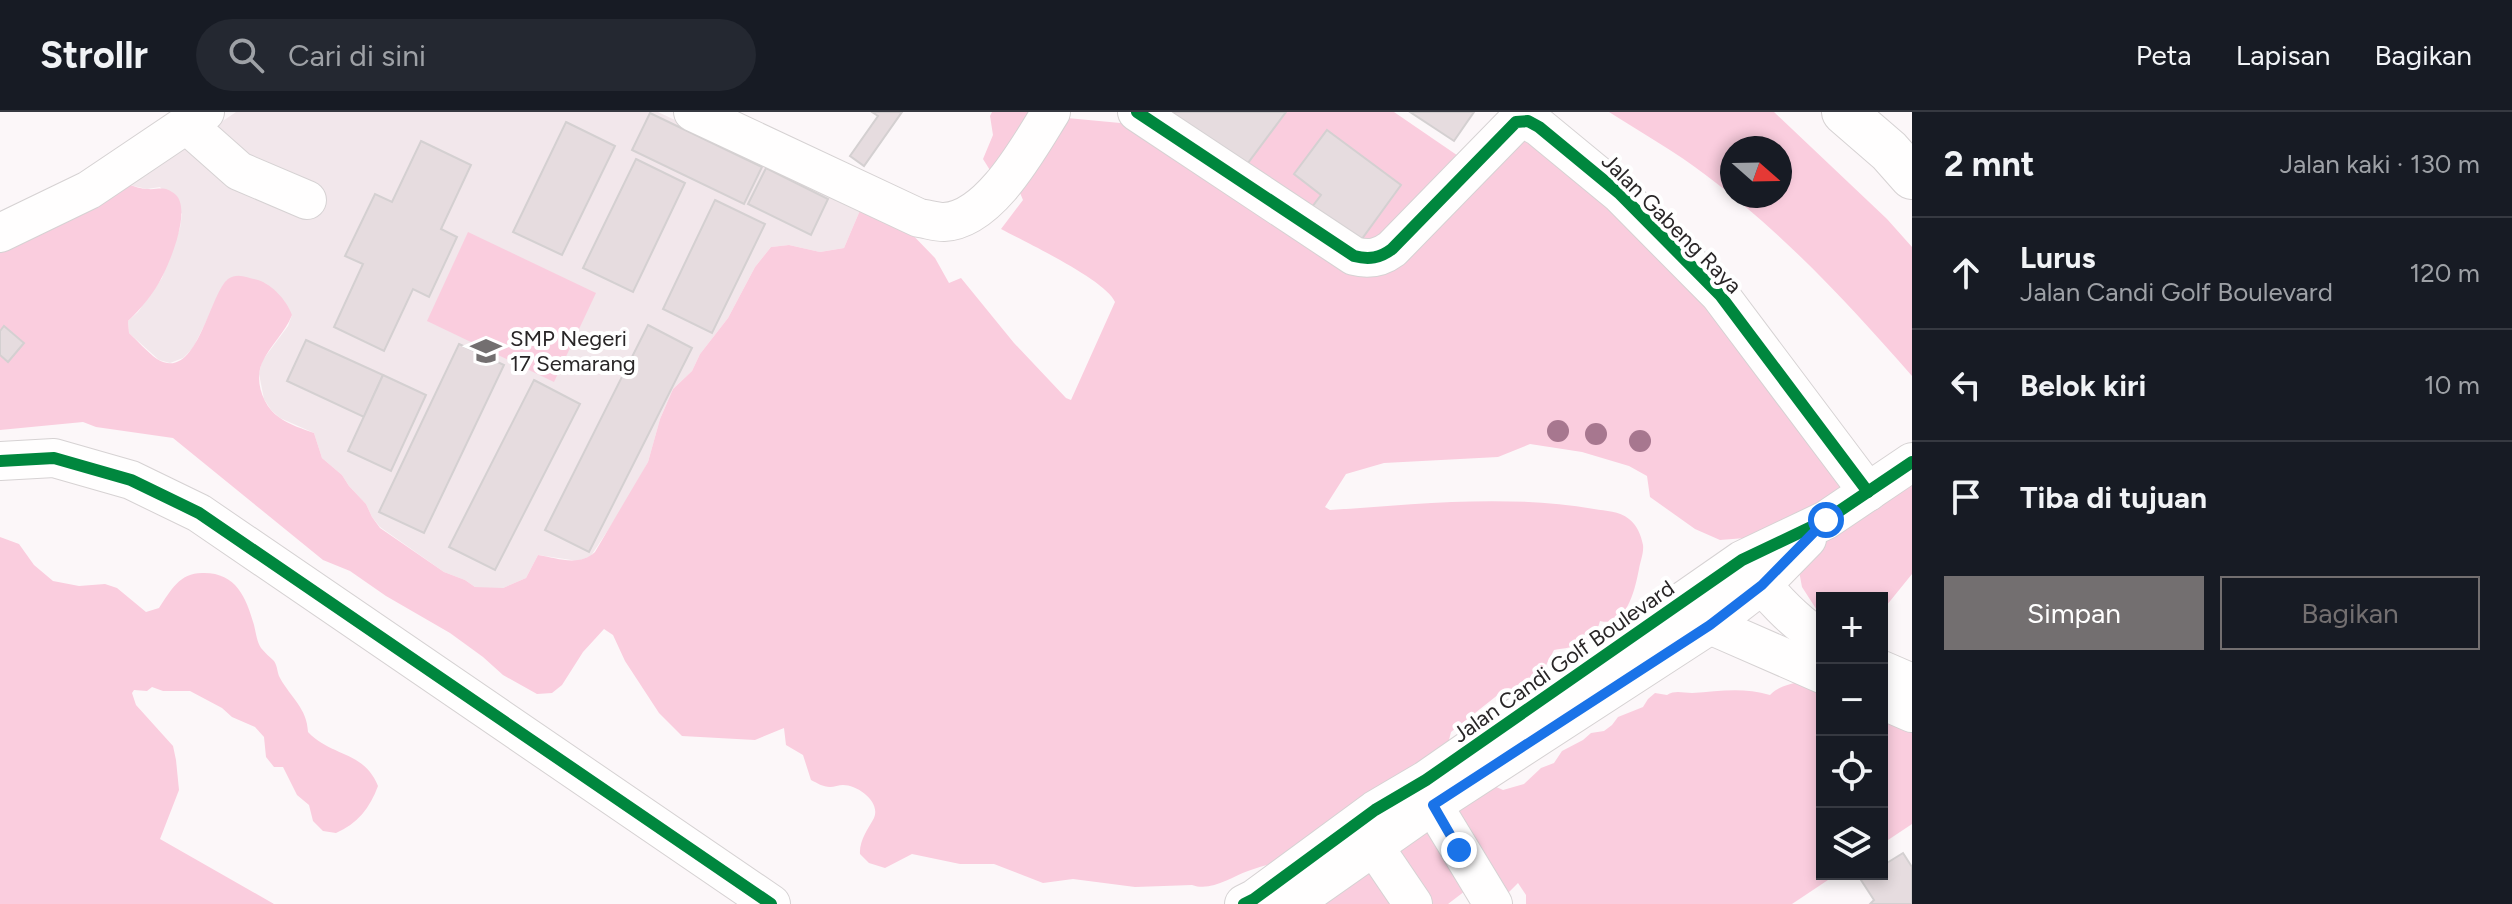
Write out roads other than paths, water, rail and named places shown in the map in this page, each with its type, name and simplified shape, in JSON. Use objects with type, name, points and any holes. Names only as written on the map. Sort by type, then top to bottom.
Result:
[{"type":"highway","points":[[1844,112],[1889,151],[1912,177]]},
{"type":"street","points":[[693,112],[919,218],[943,222],[967,217],[997,192],[1051,112]]},
{"type":"street","name":"Jalan Gabeng Raya","points":[[1137,112],[1354,256],[1364,259],[1382,256],[1392,249],[1516,122],[1528,121],[1619,193],[1720,295],[1868,492]]},
{"type":"street","points":[[0,233],[89,190],[195,118],[239,171],[307,200]]},
{"type":"street","points":[[0,461],[54,458],[131,480],[199,513],[771,904]]},
{"type":"street","name":"Jalan Candi Golf Boulevard","points":[[1292,904],[1752,572],[1912,462]]},
{"type":"street","points":[[1752,572],[1816,636]]},
{"type":"street","points":[[1695,615],[1816,671]]},
{"type":"street","name":"Jalan Candi Golf Boulevard","points":[[1244,904],[1375,810],[1695,615]]},
{"type":"street","points":[[1888,673],[1912,683]]},
{"type":"street","points":[[1888,703],[1912,713]]},
{"type":"street","points":[[1433,805],[1493,904]]},
{"type":"street","points":[[1373,845],[1413,904]]},
{"type":"place","name":"SMP Negeri 17 Semarang","points":[[486,351]]}]
